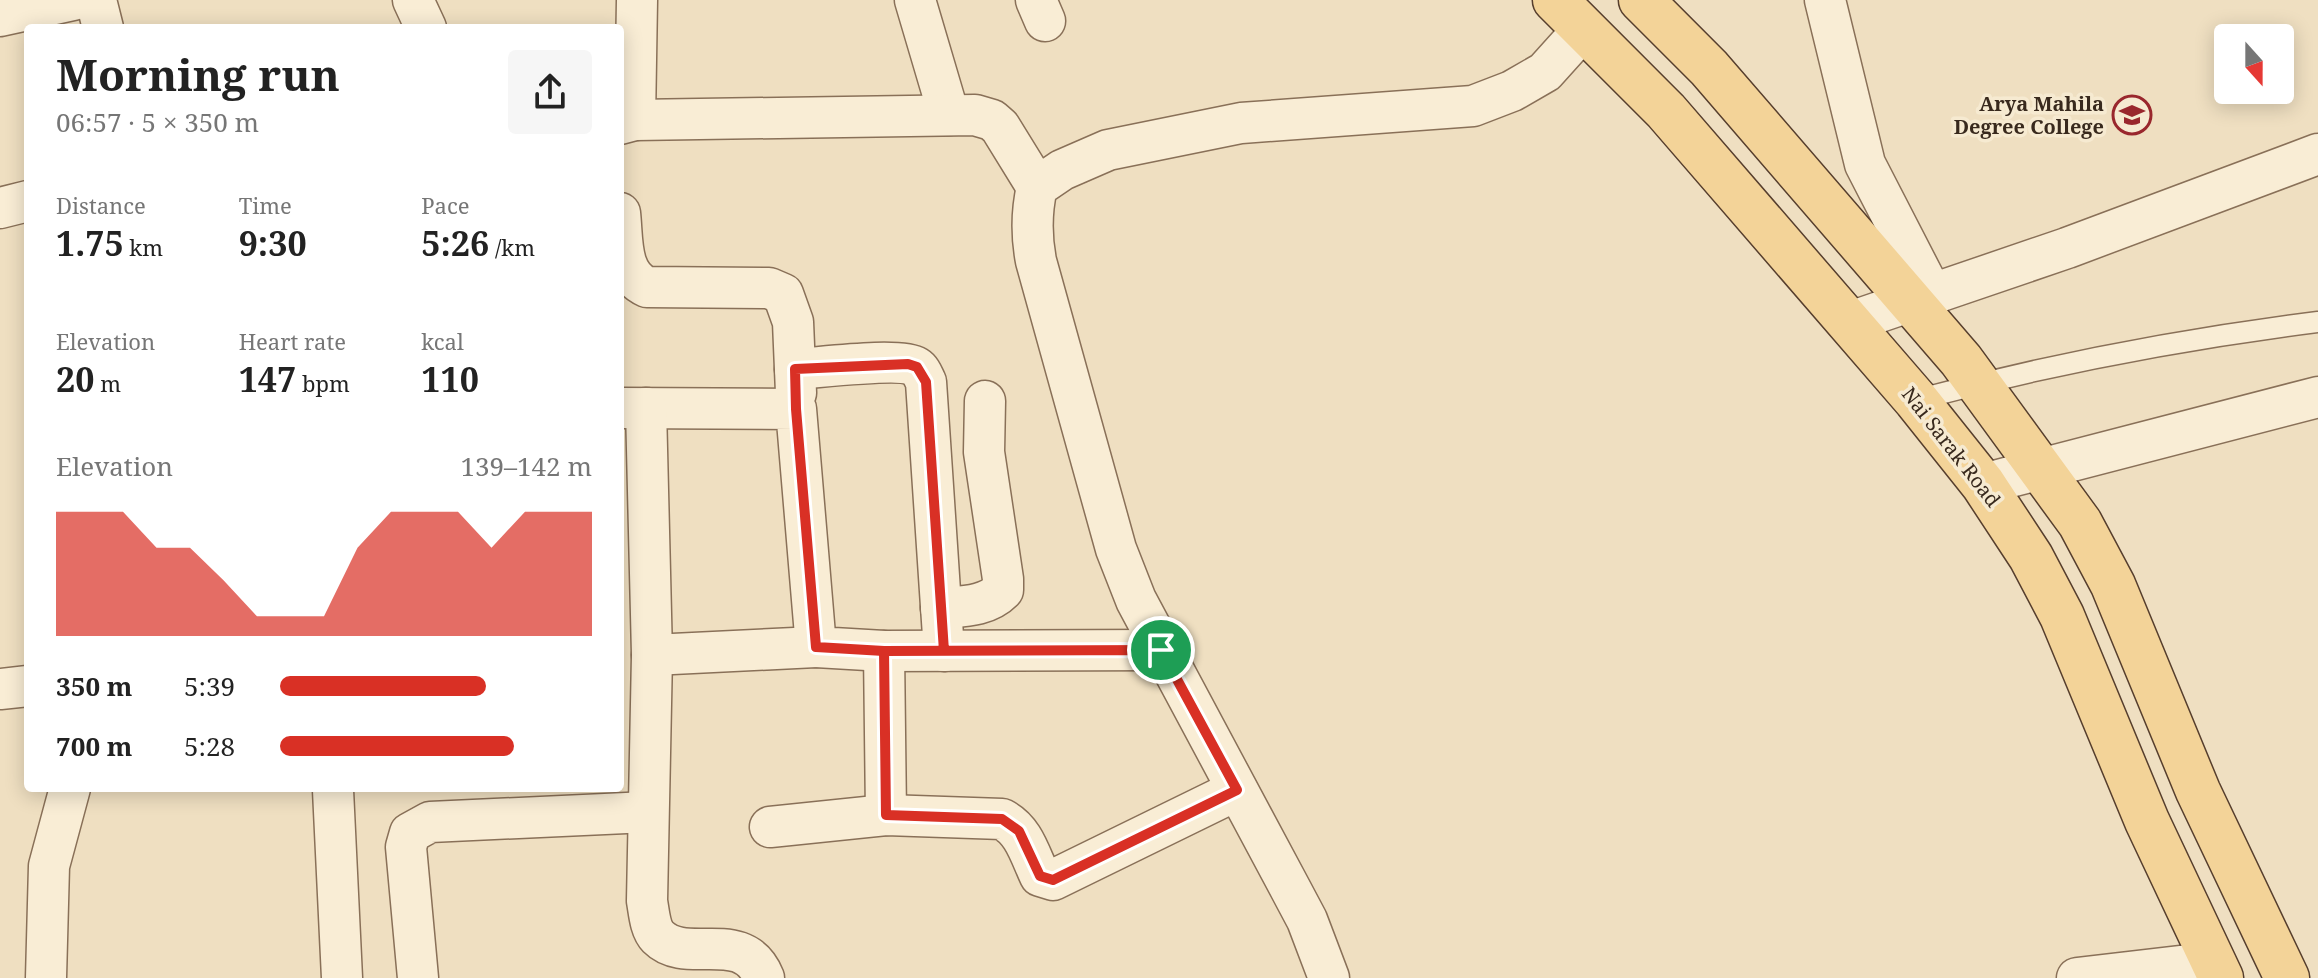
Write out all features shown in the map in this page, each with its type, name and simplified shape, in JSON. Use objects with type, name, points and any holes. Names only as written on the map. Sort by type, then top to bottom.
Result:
[{"type":"main road","points":[[1641,0],[1709,68],[1760,127],[1922,299],[1978,383],[2080,523],[2113,585],[2198,791],[2287,978]]},
{"type":"main road","name":"Nai Sarak Road","points":[[1568,13],[1666,111],[1715,166],[1916,400],[1983,484],[2031,557],[2062,616],[2147,821],[2217,970]]},
{"type":"main road","points":[[1715,166],[1760,127]]},
{"type":"street","points":[[0,16],[73,0]]},
{"type":"street","points":[[96,0],[102,24]]},
{"type":"street","points":[[413,0],[424,24]]},
{"type":"street","points":[[435,24],[441,0]]},
{"type":"street","points":[[637,0],[628,122],[975,115],[992,120],[1000,127],[1037,187],[1031,234],[1039,276],[1116,549],[1136,600],[1161,650],[1307,920],[1329,978]]},
{"type":"street","points":[[915,0],[949,115]]},
{"type":"street","points":[[1825,0],[1865,164],[1922,299]]},
{"type":"street","points":[[1037,187],[1062,170],[1108,150],[1241,123],[1473,106],[1512,91],[1545,72],[1572,42],[1568,13]]},
{"type":"street","points":[[1850,322],[1922,299],[2318,154]]},
{"type":"street","points":[[0,208],[24,202]]},
{"type":"street","points":[[624,256],[628,272],[637,283],[647,287],[769,288],[783,294],[793,322],[796,409],[816,647]]},
{"type":"street","points":[[795,369],[897,363],[917,367],[922,374],[926,382],[944,651]]},
{"type":"street","points":[[941,608],[984,603],[1003,590],[984,452],[985,401]]},
{"type":"street","points":[[764,978],[759,965],[749,955],[671,946],[657,936],[647,901],[652,655],[635,542],[633,408],[796,409]]},
{"type":"street","points":[[1983,484],[2042,467],[2314,410]]},
{"type":"street","points":[[652,655],[816,647],[884,651],[1161,650]]},
{"type":"street","points":[[884,651],[886,815]]},
{"type":"street","points":[[0,689],[24,686]]},
{"type":"street","points":[[770,827],[886,815],[1002,819],[1019,831],[1040,876],[1053,880],[1237,790]]},
{"type":"street","points":[[46,978],[49,866],[69,792]]},
{"type":"street","points":[[333,792],[342,978]]},
{"type":"street","points":[[418,978],[406,847],[410,833],[466,804],[648,812]]},
{"type":"street","points":[[2077,978],[2217,970]]},
{"type":"lane","points":[[1916,400],[1978,383],[2241,332],[2318,322]]},
{"type":"place","name":"Arya Mahila Degree College","points":[[2132,115]]},
{"type":"route","points":[[1161,650],[884,651],[816,647],[795,369],[908,364],[917,367],[926,382],[944,651],[884,651],[886,815],[1002,819],[1019,831],[1040,876],[1053,880],[1237,790],[1161,650]]}]
